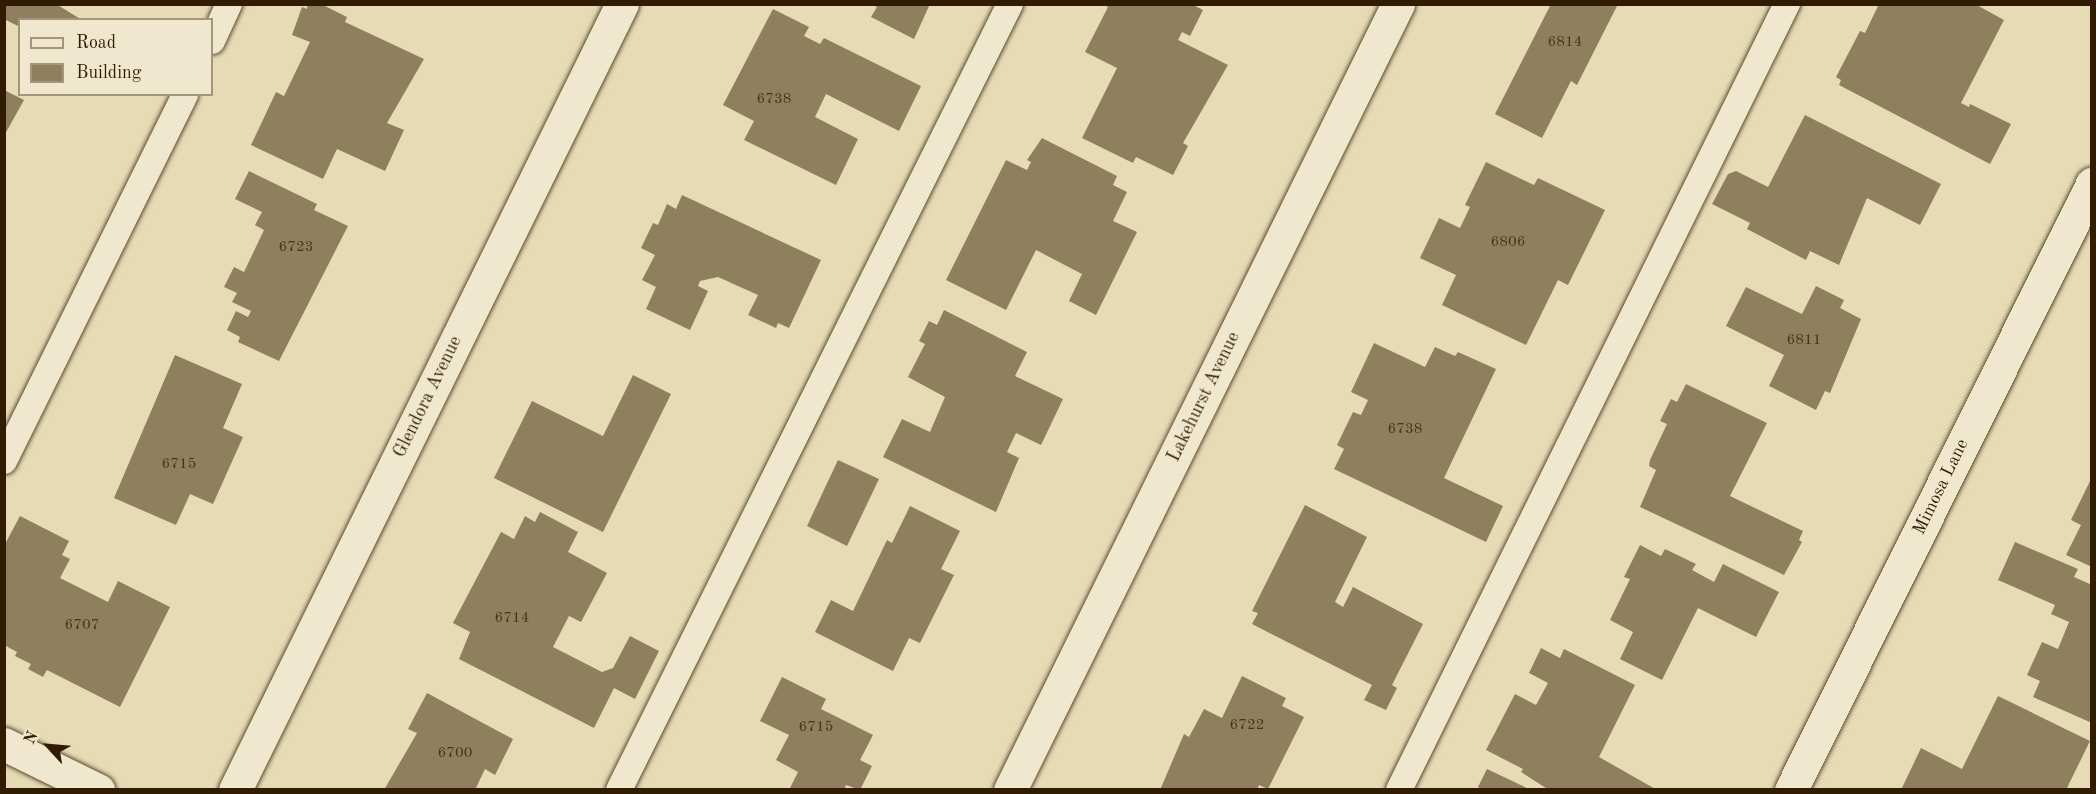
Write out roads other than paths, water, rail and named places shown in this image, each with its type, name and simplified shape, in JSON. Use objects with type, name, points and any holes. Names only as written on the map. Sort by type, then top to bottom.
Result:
[{"type":"street","name":"Glendora Avenue","points":[[235,789],[622,4]]},
{"type":"street","name":"Lakehurst Avenue","points":[[1010,789],[1398,4]]},
{"type":"street","name":"Mimosa Lane","points":[[1791,789],[2091,184]]},
{"type":"street","points":[[4,744],[98,789]]},
{"type":"lane","points":[[213,39],[229,4]]},
{"type":"lane","points":[[619,789],[1010,4]]},
{"type":"lane","points":[[1399,789],[1787,4]]},
{"type":"lane","points":[[4,461],[184,96]]}]
